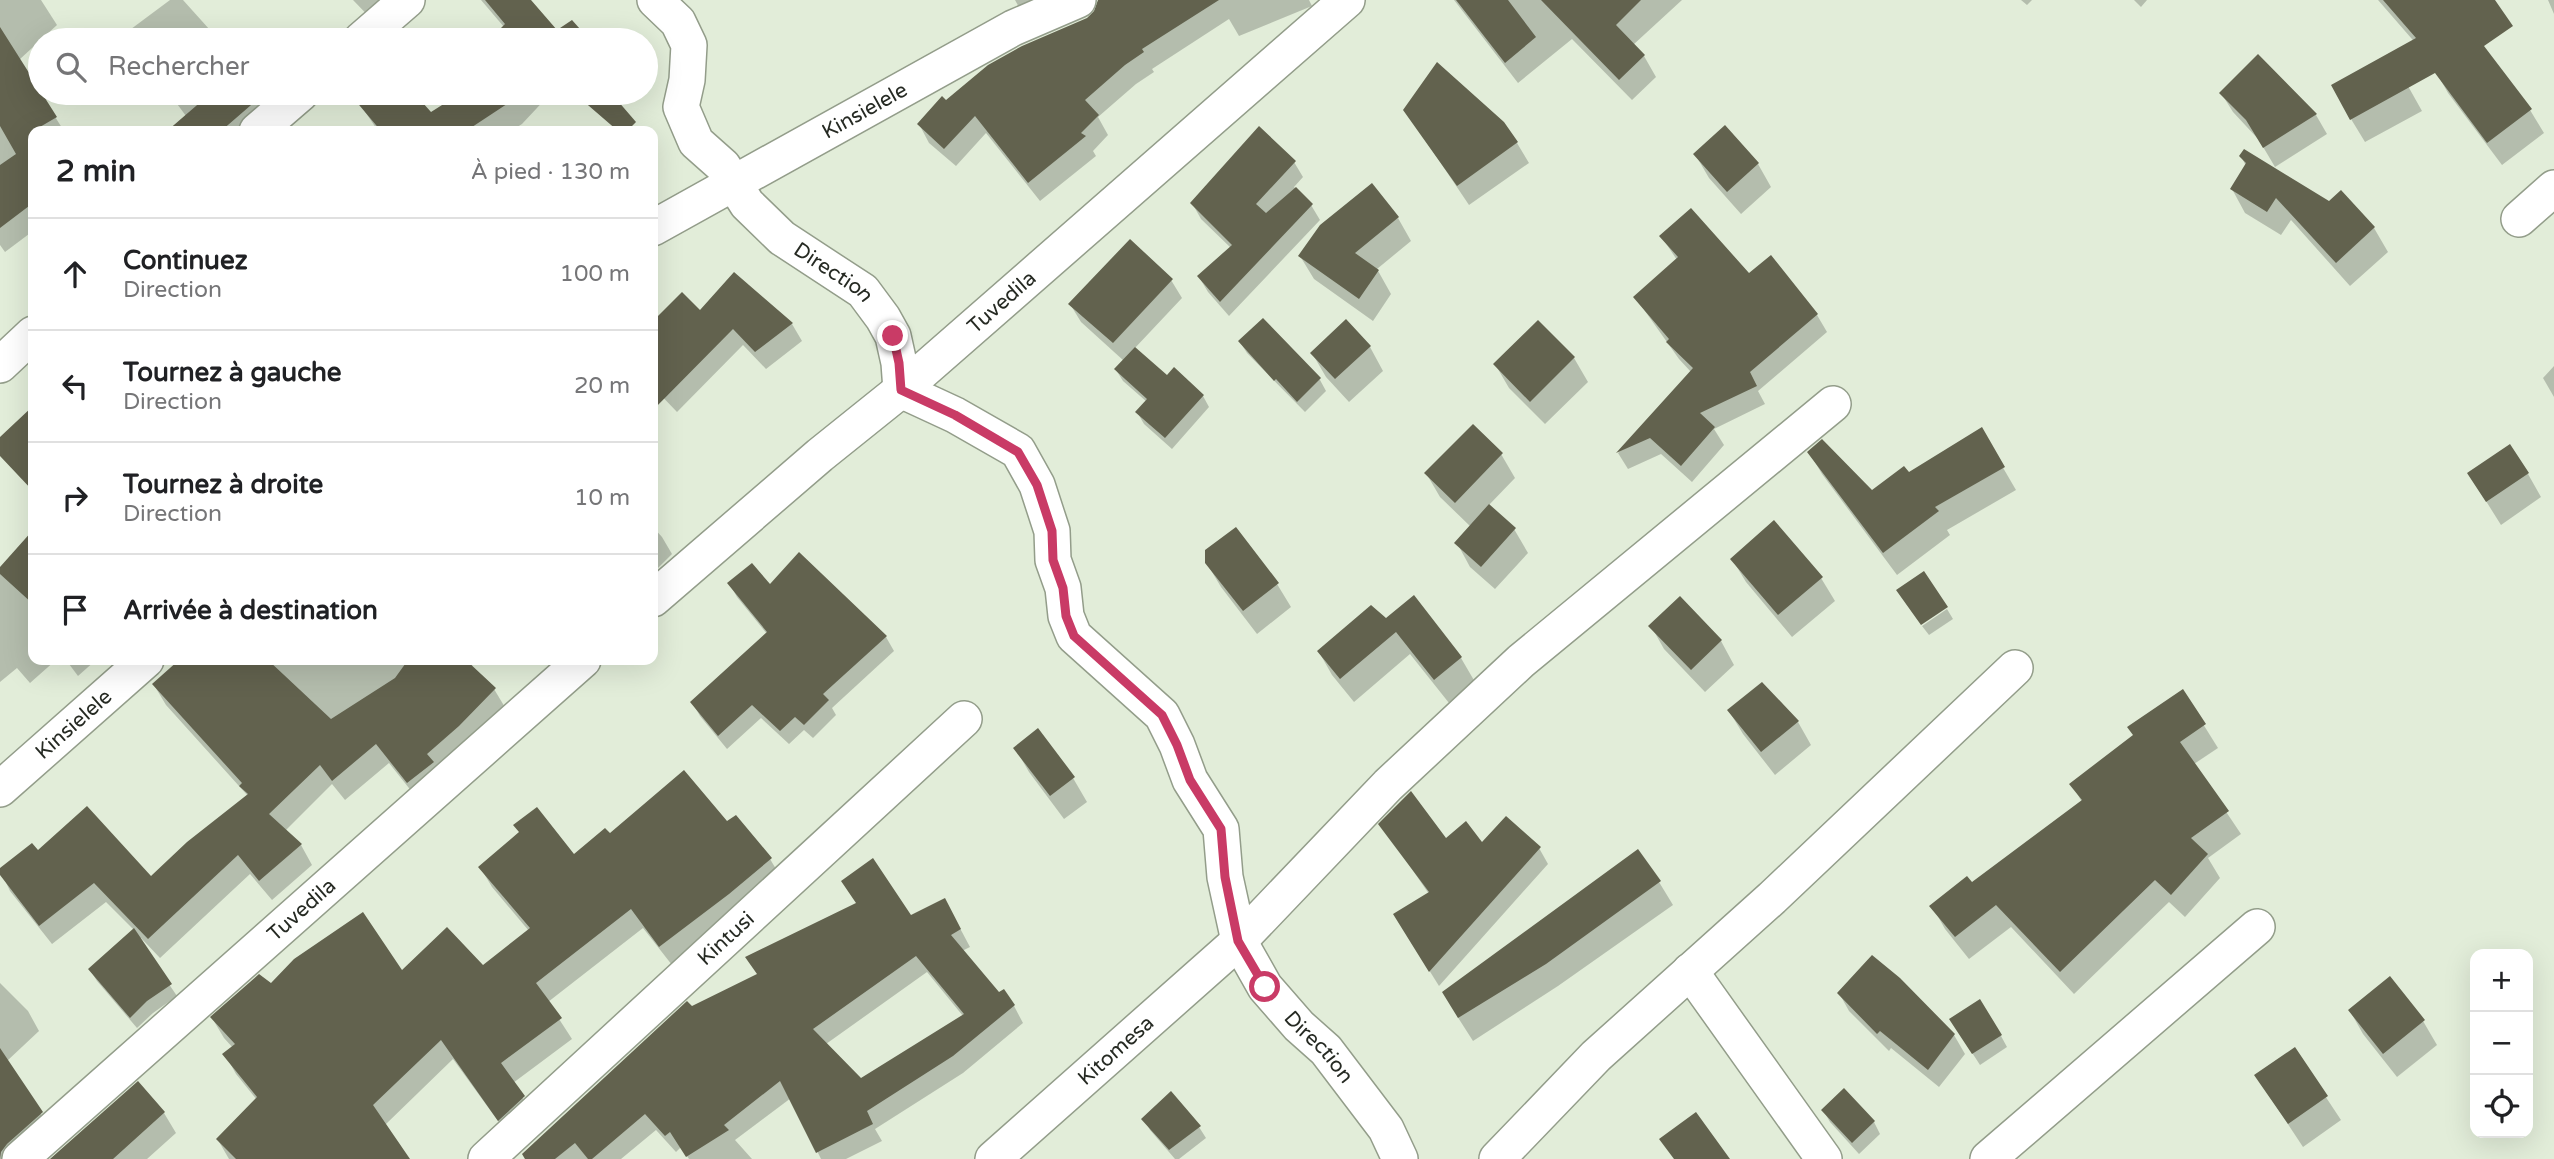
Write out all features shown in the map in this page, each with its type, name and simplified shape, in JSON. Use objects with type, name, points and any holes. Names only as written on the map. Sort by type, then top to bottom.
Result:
[{"type":"street","points":[[375,28],[407,0]]},
{"type":"street","name":"Direction","points":[[655,0],[678,22],[690,45],[681,107],[696,142],[723,166],[747,204],[782,239],[863,291],[893,336],[901,390],[955,415],[1018,452],[1037,485],[1052,531],[1053,560],[1063,588],[1066,616],[1074,636],[1162,715],[1190,780],[1221,829],[1225,877],[1238,941],[1265,987],[1298,1026],[1326,1050],[1386,1129],[1400,1159]]},
{"type":"street","name":"Kinsielele","points":[[658,225],[1013,28],[1078,0]]},
{"type":"street","name":"Tuvedila","points":[[658,595],[820,455],[901,390],[1347,0]]},
{"type":"street","points":[[263,126],[287,105]]},
{"type":"street","points":[[2519,219],[2554,188]]},
{"type":"street","points":[[0,365],[28,339]]},
{"type":"street","name":"Kitomesa","points":[[993,1159],[1238,941],[1388,785],[1521,661],[1833,404]]},
{"type":"street","name":"Kinsielele","points":[[0,789],[140,665]]},
{"type":"street","name":"Tuvedila","points":[[20,1159],[577,665]]},
{"type":"street","points":[[1497,1159],[1596,1056],[1772,898],[2015,668]]},
{"type":"street","name":"Kintusi","points":[[486,1159],[964,719]]},
{"type":"street","points":[[1988,1159],[2257,927]]},
{"type":"street","points":[[1690,971],[1824,1159]]},
{"type":"building","points":[[485,0],[531,0],[555,28],[501,28],[505,24]]},
{"type":"building","points":[[1098,0],[1219,0],[1142,49],[1144,52],[1085,100],[1099,115],[1081,133],[1086,136],[1028,183],[975,116],[944,149],[917,124],[942,96],[946,100],[988,65],[1022,46],[1087,18],[1094,11]]},
{"type":"building","points":[[1456,0],[1508,0],[1536,37],[1505,63]]},
{"type":"building","points":[[1541,0],[1641,0],[1616,25],[1645,55],[1619,80]]},
{"type":"building","points":[[2383,0],[2495,0],[2513,26],[2484,46],[2532,109],[2487,143],[2435,73],[2350,120],[2331,85],[2416,38]]},
{"type":"building","points":[[572,20],[579,28],[560,28]]},
{"type":"building","points":[[0,27],[28,71],[28,105],[49,105],[57,117],[42,126],[28,126],[28,207],[0,228],[0,165],[16,154],[0,126]]},
{"type":"building","points":[[2258,54],[2317,114],[2263,148],[2246,120],[2219,93]]},
{"type":"building","points":[[1437,62],[1504,122],[1518,142],[1457,186],[1403,110]]},
{"type":"building","points":[[197,105],[251,105],[227,126],[173,126]]},
{"type":"building","points":[[359,105],[425,105],[431,112],[442,105],[505,105],[474,126],[377,126]]},
{"type":"building","points":[[588,105],[621,105],[636,122],[632,126],[612,126]]},
{"type":"building","points":[[1725,125],[1759,163],[1727,192],[1693,154]]},
{"type":"building","points":[[1259,126],[1296,161],[1256,204],[1266,213],[1296,187],[1313,204],[1220,302],[1197,276],[1232,245],[1190,203]]},
{"type":"building","points":[[2244,149],[2329,201],[2341,190],[2375,227],[2336,263],[2276,198],[2267,212],[2230,189],[2246,163],[2239,156]]},
{"type":"building","points":[[1372,183],[1399,217],[1355,253],[1379,270],[1359,299],[1298,256],[1320,225]]},
{"type":"building","points":[[1691,208],[1749,273],[1771,255],[1818,314],[1750,372],[1757,386],[1700,413],[1715,427],[1681,466],[1650,438],[1616,453],[1693,368],[1666,342],[1669,339],[1633,297],[1678,257],[1659,236]]},
{"type":"building","points":[[1130,239],[1173,279],[1113,343],[1068,304]]},
{"type":"building","points":[[734,272],[793,323],[755,352],[733,329],[658,405],[658,316],[682,292],[700,310]]},
{"type":"building","points":[[1263,318],[1321,378],[1297,402],[1238,341]]},
{"type":"building","points":[[1346,319],[1371,346],[1335,379],[1310,353]]},
{"type":"building","points":[[1538,320],[1575,357],[1530,402],[1493,364]]},
{"type":"building","points":[[1135,347],[1167,375],[1174,367],[1204,395],[1165,438],[1135,412],[1147,399],[1114,369]]},
{"type":"building","points":[[28,411],[28,486],[0,456],[0,437]]},
{"type":"building","points":[[1473,424],[1503,453],[1455,503],[1424,473]]},
{"type":"building","points":[[1982,427],[2005,467],[1935,507],[1939,511],[1883,553],[1807,452],[1822,439],[1872,490],[1904,466],[1909,472]]},
{"type":"building","points":[[2510,444],[2529,473],[2486,502],[2467,473]]},
{"type":"building","points":[[1489,504],[1516,528],[1481,567],[1454,543]]},
{"type":"building","points":[[1774,520],[1823,577],[1778,615],[1730,559]]},
{"type":"building","points":[[1236,527],[1279,583],[1243,611],[1205,563],[1205,550]]},
{"type":"building","points":[[28,536],[28,599],[0,574],[0,567]]},
{"type":"building","points":[[799,552],[887,636],[823,694],[829,700],[804,725],[795,717],[780,731],[752,705],[718,736],[690,702],[767,632],[727,583],[752,563],[770,584]]},
{"type":"building","points":[[1924,571],[1948,607],[1921,625],[1896,590]]},
{"type":"building","points":[[1414,595],[1462,657],[1434,680],[1396,632],[1340,679],[1317,651],[1371,605],[1386,618]]},
{"type":"building","points":[[1680,596],[1722,640],[1691,670],[1648,626]]},
{"type":"building","points":[[173,665],[273,665],[331,719],[395,678],[404,665],[471,665],[496,688],[427,754],[434,762],[407,783],[376,744],[332,781],[320,765],[269,814],[302,844],[259,881],[238,855],[148,939],[94,883],[39,926],[0,875],[0,868],[32,843],[38,850],[87,806],[151,876],[187,842],[248,794],[239,786],[242,783],[152,684]]},
{"type":"building","points":[[1762,682],[1799,721],[1761,752],[1727,710]]},
{"type":"building","points":[[2183,689],[2206,724],[2180,742],[2229,811],[2191,838],[2208,854],[2171,895],[2155,880],[2060,972],[1996,905],[1955,937],[1929,906],[1967,876],[1972,882],[2082,800],[2069,784],[2133,735],[2127,727]]},
{"type":"building","points":[[1038,728],[1075,777],[1050,796],[1013,748]]},
{"type":"building","points":[[684,770],[727,821],[736,815],[772,858],[659,947],[631,909],[536,983],[562,1018],[501,1063],[525,1096],[498,1121],[441,1040],[373,1105],[410,1159],[236,1159],[216,1139],[257,1097],[222,1054],[235,1044],[210,1017],[259,974],[271,983],[294,959],[363,912],[402,970],[447,927],[483,965],[530,928],[478,867],[519,832],[513,825],[537,807],[574,854],[605,828],[610,833]]},
{"type":"building","points":[[1411,791],[1446,838],[1466,821],[1482,842],[1506,816],[1541,847],[1429,972],[1393,914],[1429,892],[1378,824]]},
{"type":"building","points":[[1638,849],[1661,881],[1546,964],[1458,1018],[1442,992]]},
{"type":"building","points":[[873,858],[911,915],[945,898],[961,929],[951,935],[999,992],[1004,989],[1015,1005],[953,1056],[867,1111],[873,1124],[816,1153],[780,1081],[724,1125],[729,1130],[686,1157],[670,1132],[665,1136],[645,1114],[592,1159],[588,1159],[575,1143],[555,1159],[525,1159],[522,1154],[687,1001],[692,1006],[757,974],[745,957],[856,903],[841,881]],"holes":[[[916,956],[964,1014],[861,1078],[813,1029]]]},
{"type":"building","points":[[134,928],[172,984],[147,1001],[130,1018],[88,969]]},
{"type":"building","points":[[1872,955],[1900,978],[1955,1034],[1928,1070],[1880,1031],[1877,1034],[1837,993]]},
{"type":"building","points":[[2390,976],[2425,1020],[2383,1054],[2348,1010]]},
{"type":"building","points":[[1980,999],[2002,1035],[1972,1054],[1949,1019]]},
{"type":"building","points":[[2295,1047],[2328,1096],[2288,1124],[2254,1075]]},
{"type":"building","points":[[0,1048],[43,1112],[7,1144],[0,1159]]},
{"type":"building","points":[[138,1081],[165,1112],[113,1159],[50,1159]]},
{"type":"building","points":[[1844,1088],[1875,1121],[1852,1143],[1821,1110]]},
{"type":"building","points":[[1171,1091],[1201,1126],[1169,1150],[1141,1119]]},
{"type":"building","points":[[1696,1112],[1730,1159],[1674,1159],[1659,1139]]},
{"type":"route","points":[[893,336],[901,390],[955,415],[1018,452],[1037,485],[1052,531],[1053,560],[1063,588],[1066,616],[1074,636],[1162,715],[1190,780],[1221,829],[1225,877],[1238,941],[1265,987]]}]
